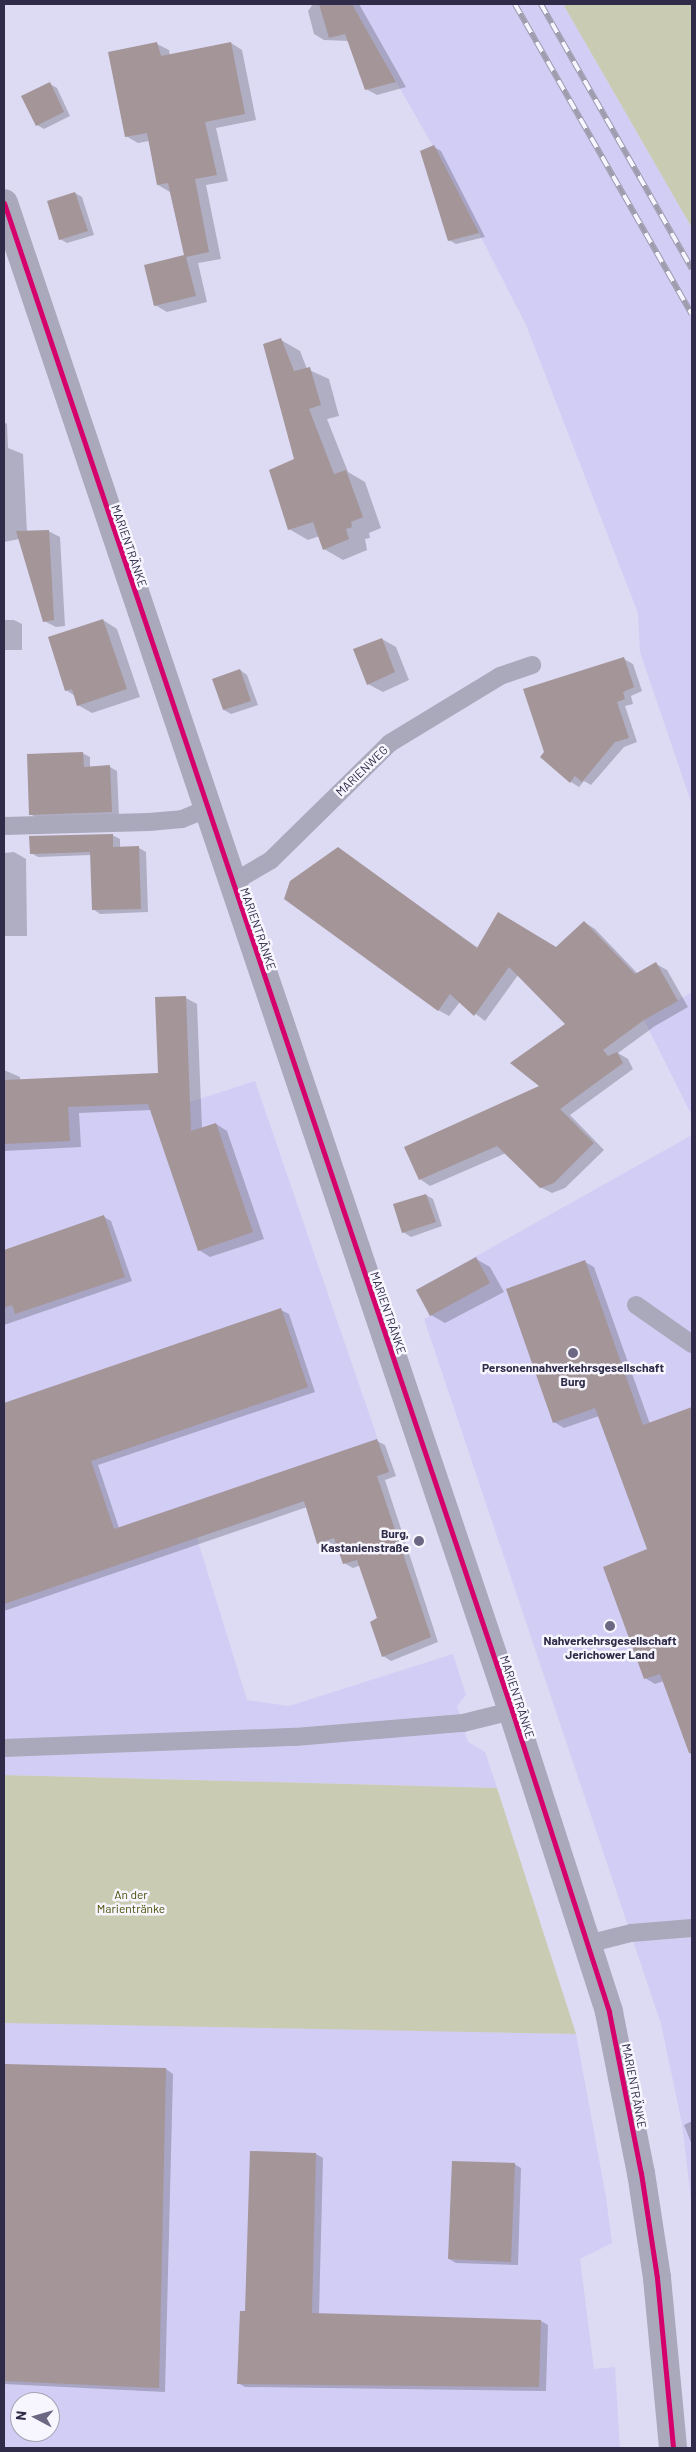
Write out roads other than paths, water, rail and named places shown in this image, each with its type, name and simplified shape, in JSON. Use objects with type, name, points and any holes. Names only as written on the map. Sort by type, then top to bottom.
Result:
[{"type":"street","name":"MARIENTRÄNKE","points":[[4,204],[512,1711],[609,2012],[641,2173],[664,2341],[673,2448]]},
{"type":"lane","name":"MARIENWEG","points":[[232,883],[271,860],[390,743],[500,676],[532,665]]},
{"type":"lane","points":[[4,826],[149,822],[182,819],[207,809]]},
{"type":"lane","points":[[636,1305],[692,1344]]},
{"type":"lane","points":[[4,1748],[295,1737],[463,1723],[512,1711]]},
{"type":"lane","points":[[587,1944],[630,1933],[692,1928]]},
{"type":"railway","points":[[515,4],[692,314]]},
{"type":"railway","points":[[541,4],[692,269]]},
{"type":"place","name":"Personennahverkehrsgesellschaft Burg","points":[[573,1353]]},
{"type":"place","name":"Burg, Kastanienstraße","points":[[419,1541]]},
{"type":"place","name":"Nahverkehrsgesellschaft Jerichower Land","points":[[610,1626]]},
{"type":"park label","name":"An der Marientränke","points":[[131,1902]]}]
